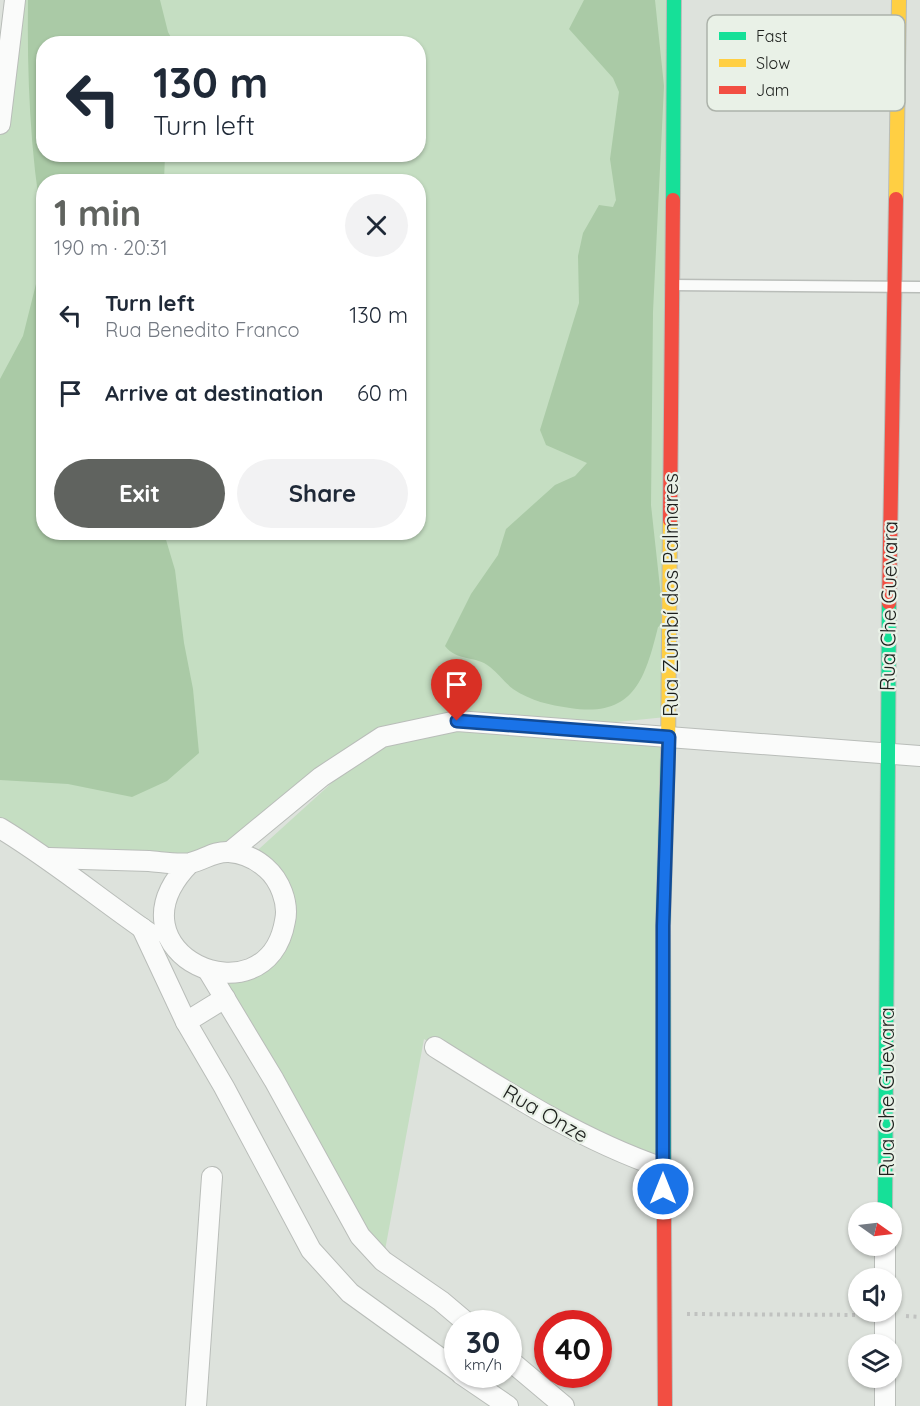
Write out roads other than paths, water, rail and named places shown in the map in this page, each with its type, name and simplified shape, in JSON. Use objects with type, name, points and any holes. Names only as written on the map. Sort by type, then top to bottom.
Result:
[{"type":"street","points":[[0,124],[15,0]]},
{"type":"street","name":"Rua Zumbí dos Palmares","points":[[665,1406],[663,926],[669,737],[674,0]]},
{"type":"street","name":"Rua Che Guevara","points":[[899,0],[899,15]]},
{"type":"street","name":"Rua Che Guevara","points":[[885,1202],[886,755],[897,111]]},
{"type":"street","points":[[231,852],[321,777],[382,737],[457,721],[920,756]]},
{"type":"street","points":[[0,828],[49,858],[107,904],[193,965],[209,972],[229,974],[249,969],[266,958],[278,943],[285,923],[285,903],[279,884],[267,868],[250,857],[231,852],[216,852],[190,863],[175,878],[166,897],[164,918],[169,938],[179,953]]},
{"type":"street","points":[[49,858],[190,863]]},
{"type":"street","points":[[142,928],[186,1022],[224,1087],[310,1250],[350,1293],[444,1362]]},
{"type":"street","points":[[209,972],[280,1091],[360,1236],[383,1261],[452,1310]]},
{"type":"street","points":[[186,1022],[225,998]]},
{"type":"street","name":"Rua Onze","points":[[435,1047],[588,1138],[624,1155],[663,1168]]},
{"type":"street","points":[[196,1406],[212,1177]]},
{"type":"street","points":[[522,1371],[564,1406]]},
{"type":"street","points":[[481,1388],[508,1406]]},
{"type":"street","points":[[885,1388],[885,1406]]},
{"type":"lane","points":[[671,285],[920,287]]}]
